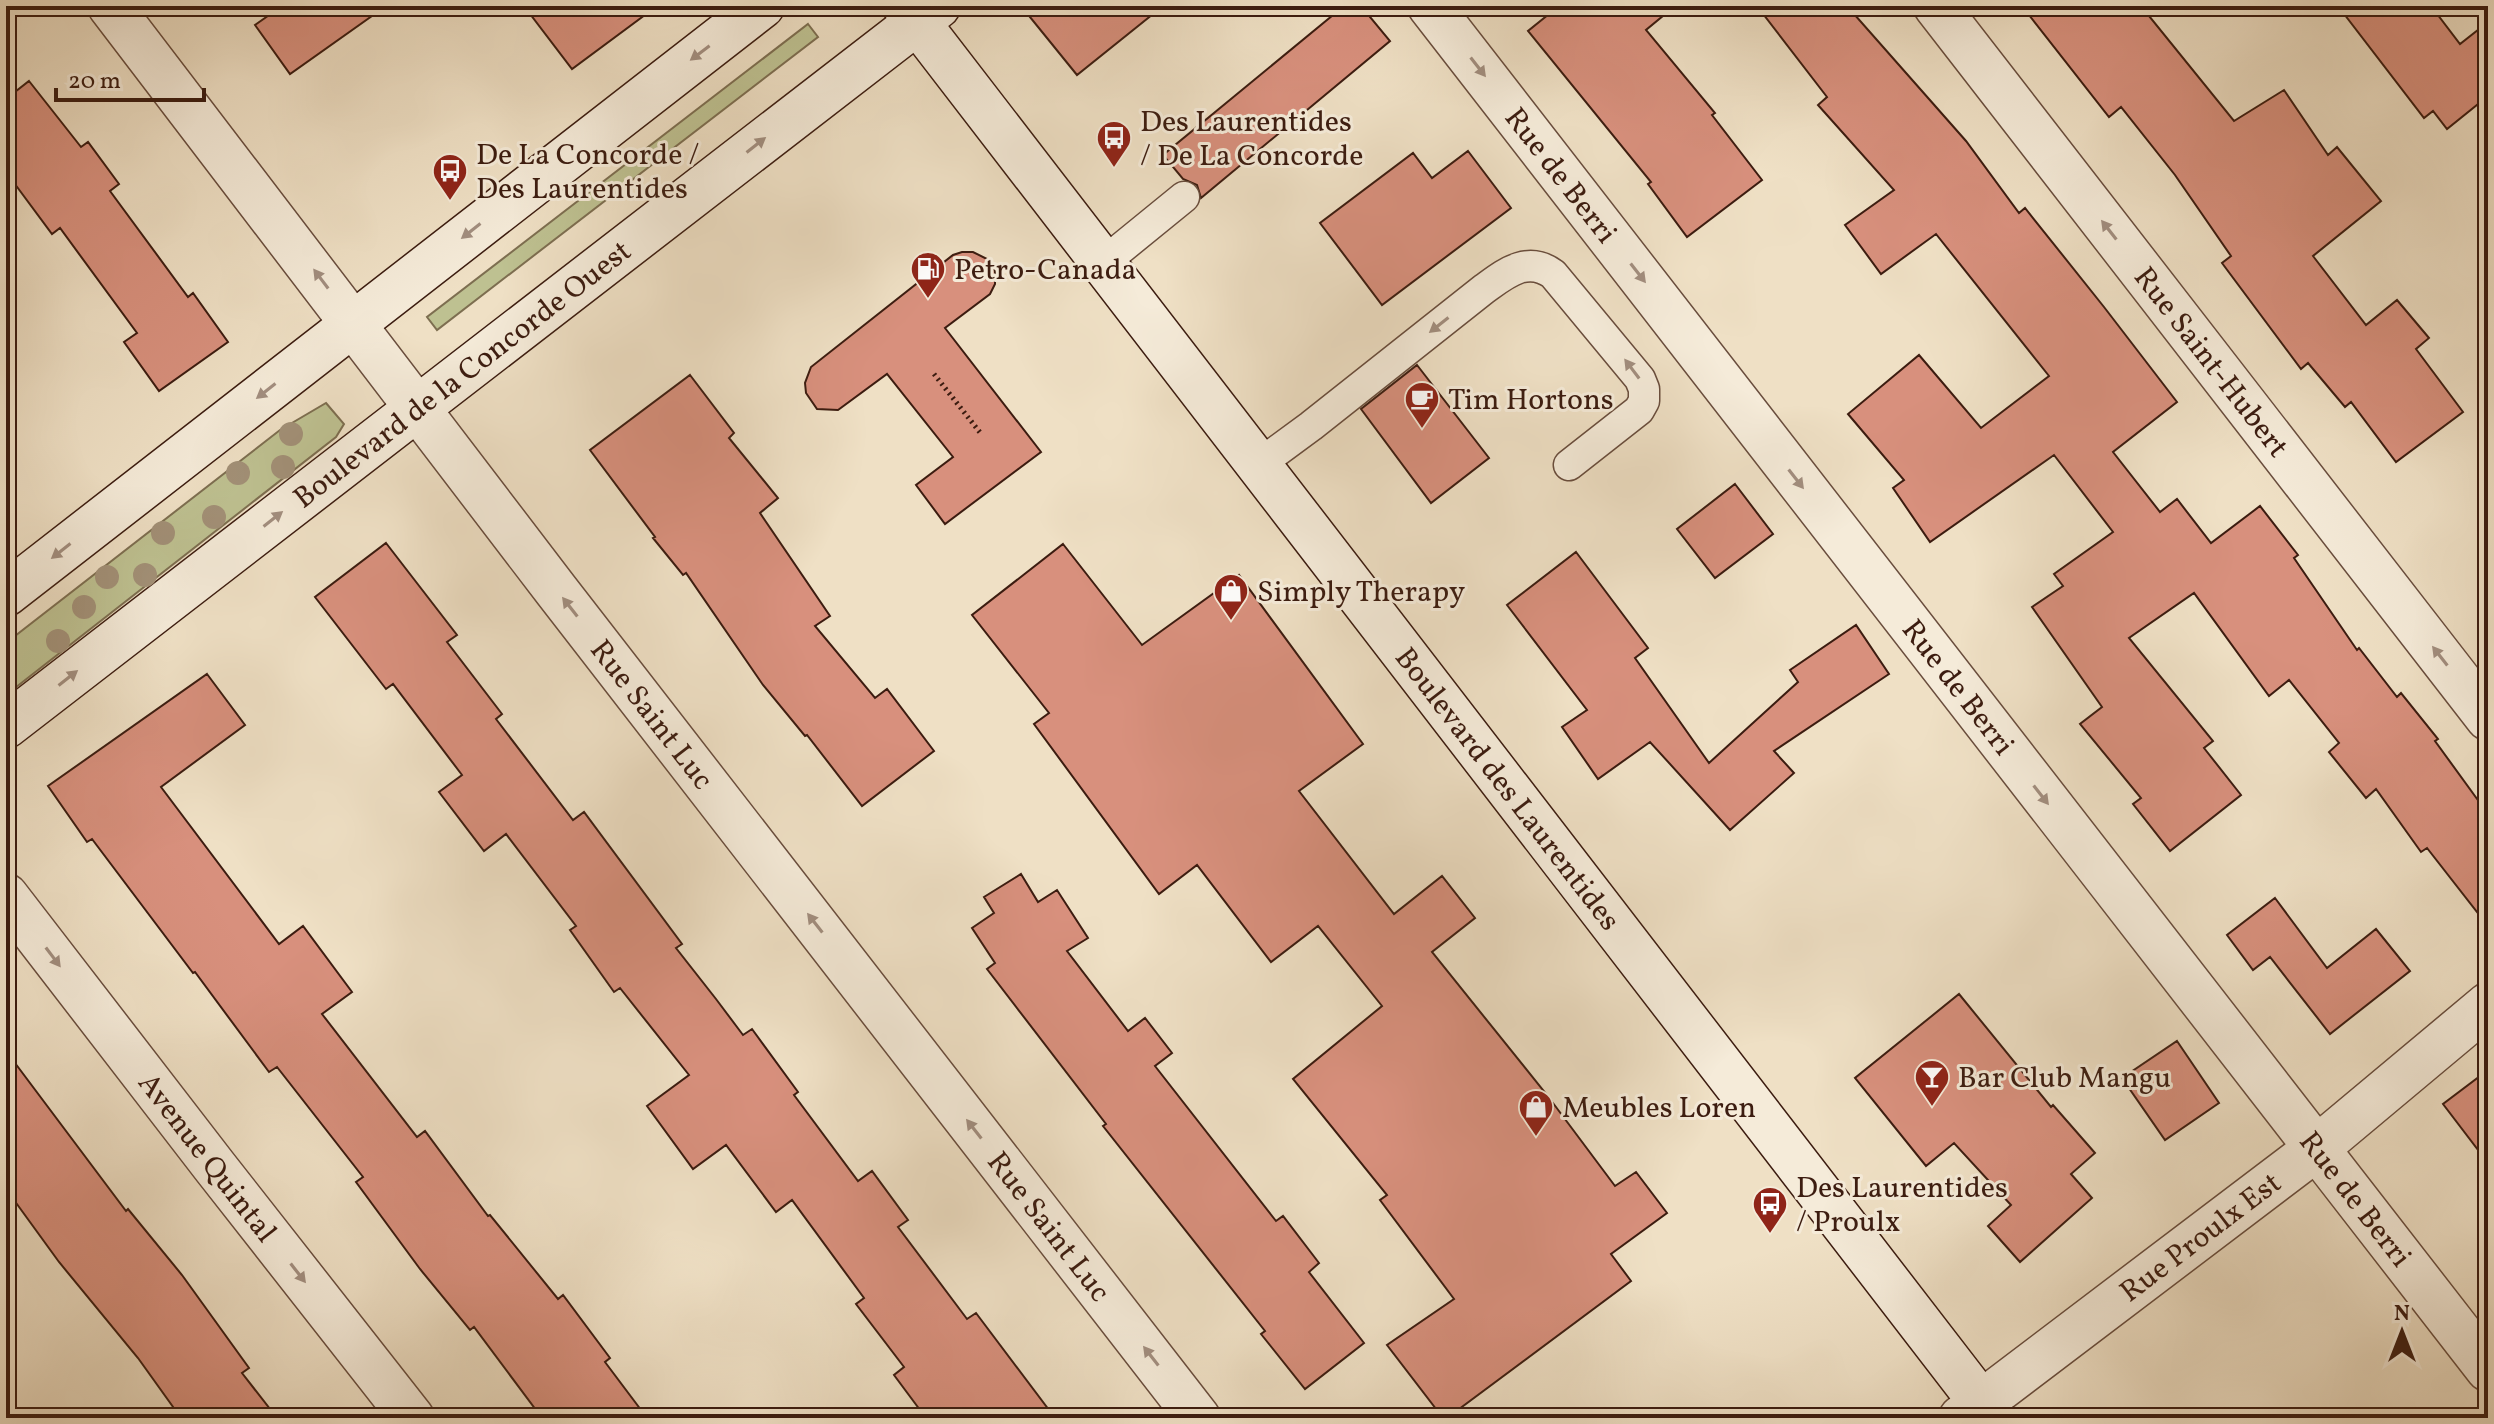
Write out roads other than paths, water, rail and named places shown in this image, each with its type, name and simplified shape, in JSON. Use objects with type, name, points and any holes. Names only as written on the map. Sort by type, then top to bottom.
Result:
[{"type":"street","name":"Rue Saint Luc","points":[[110,6],[352,324],[1198,1418]]},
{"type":"street","points":[[6,594],[762,6]]},
{"type":"street","name":"Rue de Berri","points":[[1430,6],[2488,1369]]},
{"type":"street","name":"Rue Saint-Hubert","points":[[1936,6],[2488,718]]},
{"type":"street","name":"Boulevard des Laurentides","points":[[920,11],[1103,263],[1978,1413]]},
{"type":"street","name":"Boulevard de la Concorde Ouest","points":[[6,726],[418,409],[920,11]]},
{"type":"street","name":"Avenue Quintal","points":[[6,896],[412,1418]]},
{"type":"street","name":"Rue Proulx Est","points":[[1978,1413],[2317,1148],[2488,1005]]},
{"type":"lane","points":[[1103,263],[1184,197]]},
{"type":"lane","points":[[1258,465],[1484,289],[1513,269],[1532,265],[1544,267],[1553,274],[1633,369],[1644,389],[1644,401],[1639,410],[1569,465]]},
{"type":"place","name":"Des Laurentides / De La Concorde","points":[[1114,169]]},
{"type":"place","name":"De La Concorde / Des Laurentides","points":[[450,202]]},
{"type":"place","name":"Petro-Canada","points":[[928,300]]},
{"type":"place","name":"Tim Hortons","points":[[1422,430]]},
{"type":"place","name":"Simply Therapy","points":[[1231,622]]},
{"type":"place","name":"Bar Club Mangu","points":[[1932,1108]]},
{"type":"place","name":"Meubles Loren","points":[[1536,1138]]},
{"type":"place","name":"Des Laurentides / Proulx","points":[[1770,1235]]}]
